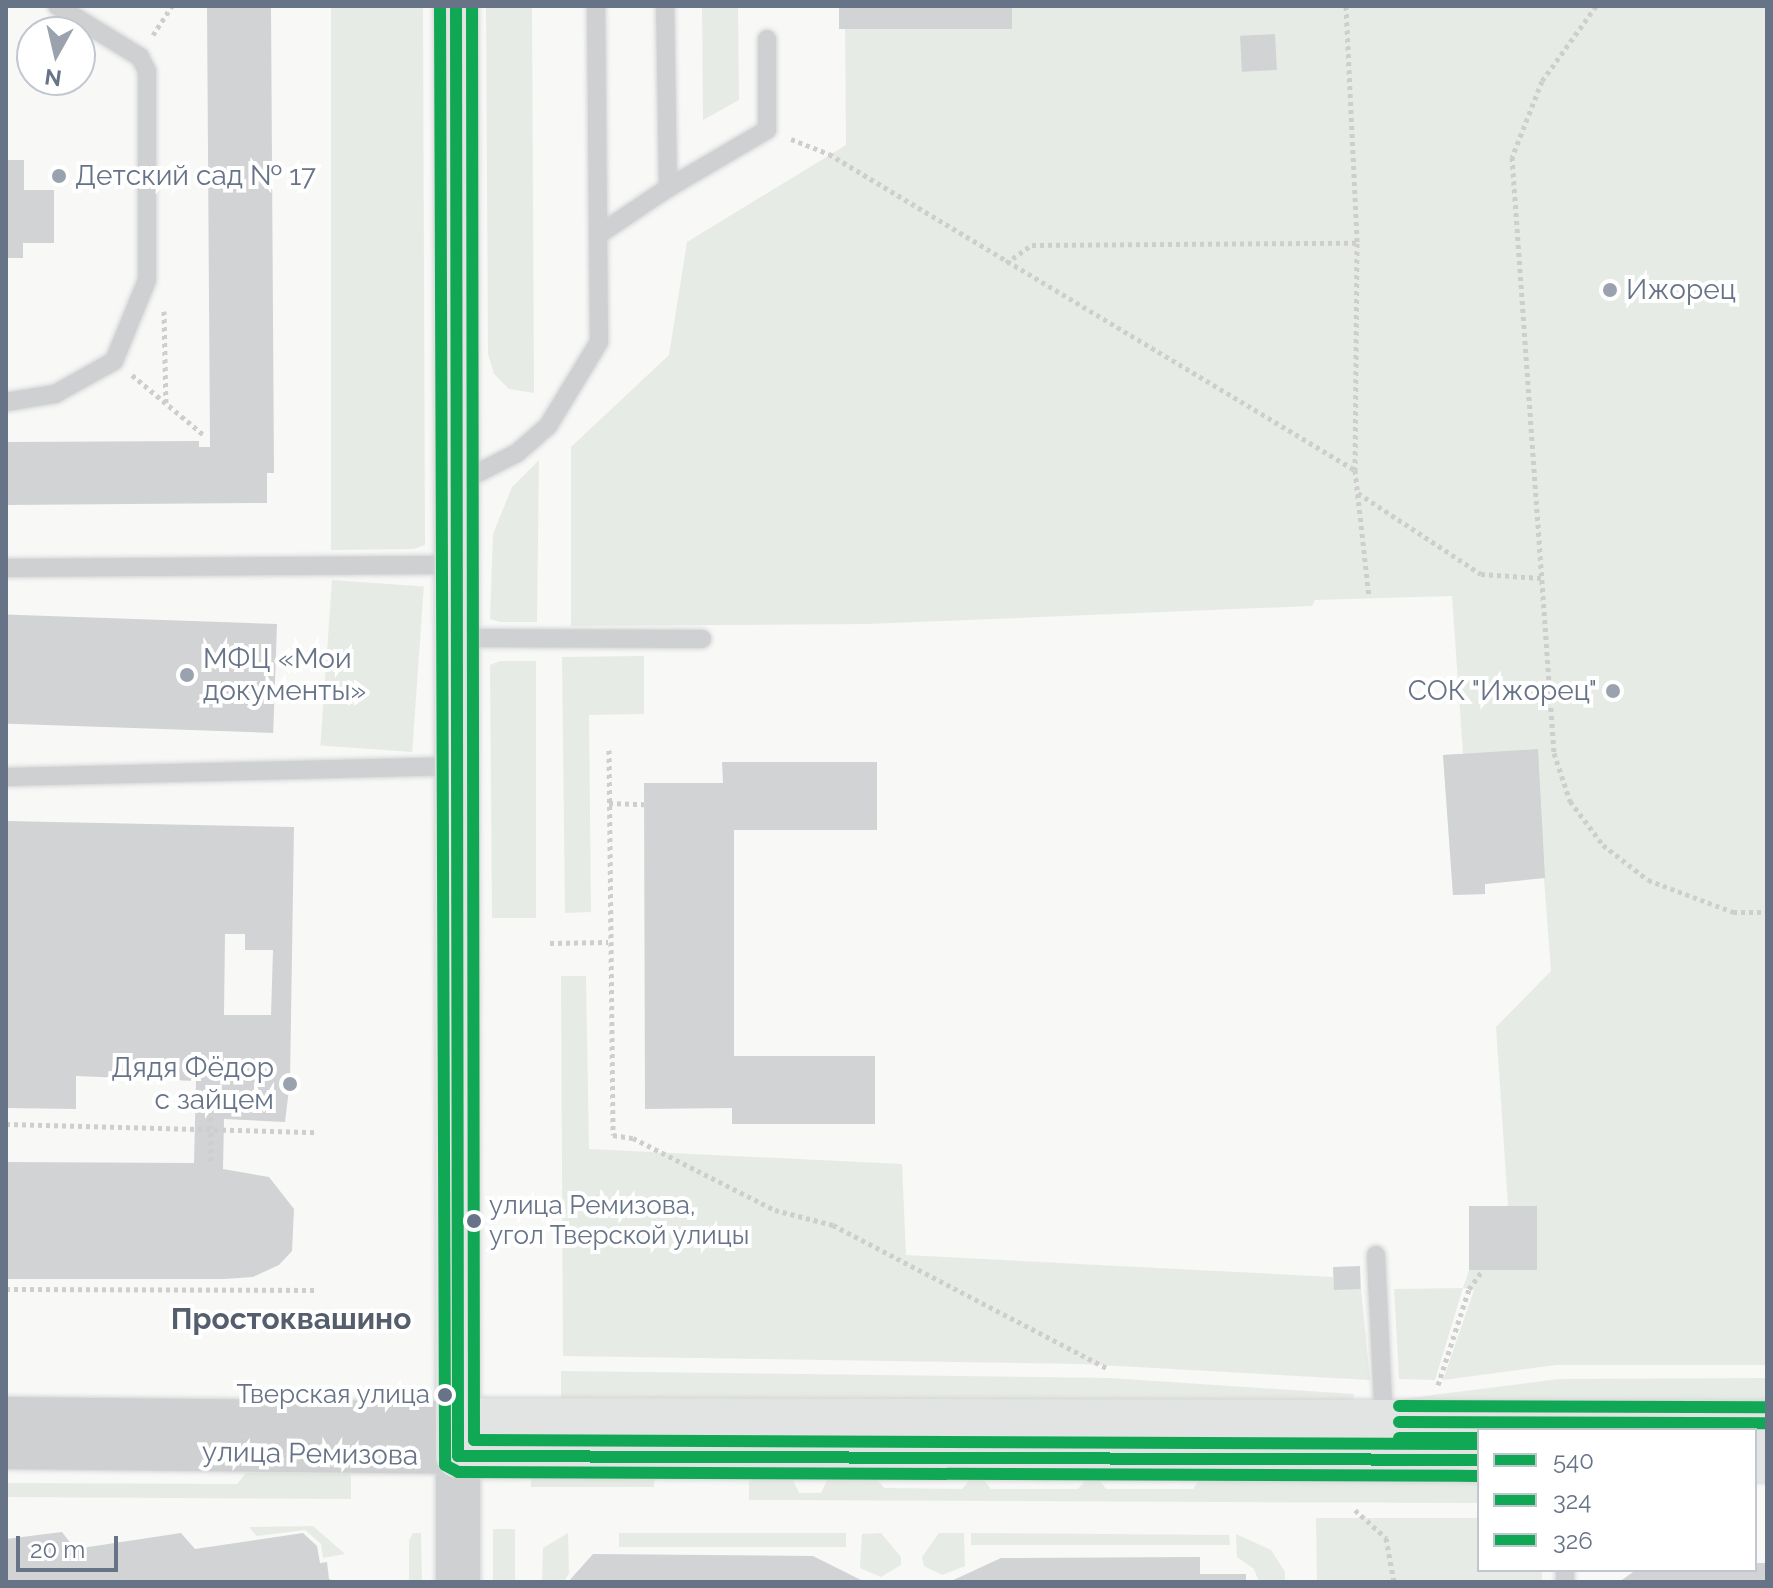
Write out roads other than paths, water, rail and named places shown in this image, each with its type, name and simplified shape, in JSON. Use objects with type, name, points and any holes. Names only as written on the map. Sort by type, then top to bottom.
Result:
[{"type":"main road","points":[[456,6],[459,1438]]},
{"type":"main road","name":"улица Ремизова","points":[[1543,1428],[1767,1423]]},
{"type":"main road","name":"улица Ремизова","points":[[459,1438],[1383,1441],[1477,1433]]},
{"type":"main road","name":"улица Ремизова","points":[[1383,1441],[1477,1460]]},
{"type":"street","name":"улица Ремизова","points":[[6,1415],[459,1438]]},
{"type":"street","name":"улица Ремизова","points":[[6,1451],[459,1438]]},
{"type":"street","points":[[458,1582],[459,1438]]},
{"type":"lane","points":[[6,402],[55,394],[114,361],[147,280],[147,71],[140,57],[57,6]]},
{"type":"lane","points":[[457,483],[517,453],[548,426],[574,389],[599,342],[596,6]]},
{"type":"lane","points":[[665,6],[668,188]]},
{"type":"lane","points":[[598,235],[668,188],[767,130],[767,39]]},
{"type":"lane","points":[[6,568],[457,565]]},
{"type":"lane","points":[[457,638],[702,639]]},
{"type":"lane","points":[[6,777],[458,766]]},
{"type":"lane","points":[[1376,1255],[1383,1441]]},
{"type":"place","name":"Детский сад № 17","points":[[59,176]]},
{"type":"place","name":"Ижорец","points":[[1610,290]]},
{"type":"place","name":"МФЦ «Мои документы»","points":[[187,675]]},
{"type":"place","name":"СОК \"Ижорец\"","points":[[1613,691]]},
{"type":"place","name":"Дядя Фёдор с зайцем","points":[[290,1084]]},
{"type":"place","name":"улица Ремизова, угол Тверской улицы","points":[[474,1221]]},
{"type":"place","name":"Тверская улица","points":[[445,1395]]},
{"type":"district","name":"Простоквашино","points":[[291,1319]]}]
